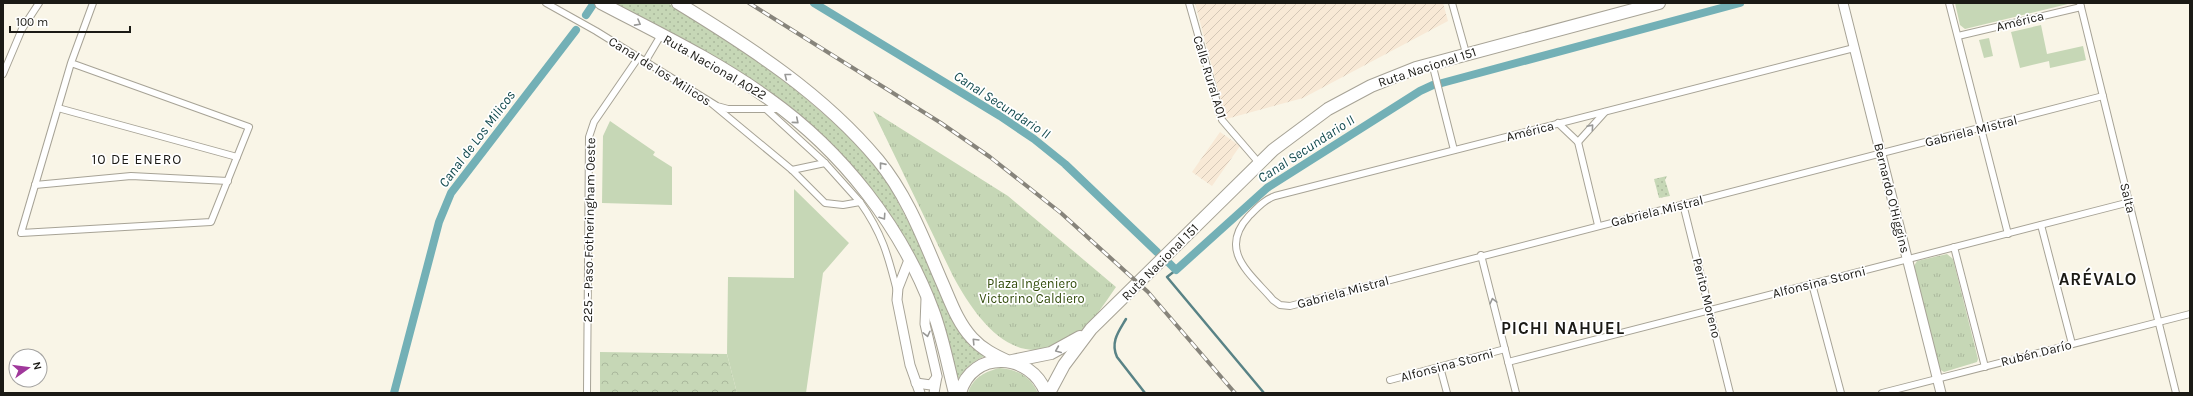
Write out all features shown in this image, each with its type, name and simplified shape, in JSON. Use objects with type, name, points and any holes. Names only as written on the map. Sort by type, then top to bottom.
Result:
[{"type":"highway","points":[[678,3],[740,41],[781,71],[829,111],[864,144],[886,171],[907,204],[954,309],[965,330],[980,347],[1028,368],[1034,373],[1046,393]]},
{"type":"highway","name":"Ruta Nacional 151","points":[[1049,393],[1064,365],[1091,329],[1259,164],[1301,128],[1344,100],[1386,79],[1432,63],[1658,3]]},
{"type":"highway","name":"Ruta Nacional A022","points":[[603,4],[724,70],[783,109],[825,146],[852,175],[884,218],[909,260],[926,296],[939,331],[954,393]]},
{"type":"highway","name":"Ruta Nacional 151","points":[[960,393],[964,382],[976,370],[991,362],[1010,361],[1059,350],[1091,329]]},
{"type":"main road","name":"Bernardo O'Higgins","points":[[1843,3],[1941,393]]},
{"type":"main road","points":[[909,260],[897,294],[910,365],[920,393]]},
{"type":"main road","points":[[926,296],[925,324],[937,376],[934,393]]},
{"type":"main road","points":[[916,383],[932,385],[937,376]]},
{"type":"street","points":[[3,74],[22,29],[39,3]]},
{"type":"street","points":[[71,63],[249,128],[211,222],[21,233],[71,63],[93,3]]},
{"type":"street","name":"Canal de los Milicos","points":[[546,3],[587,26],[711,103],[728,109],[783,109]]},
{"type":"street","name":"Calle Rural A01","points":[[1189,3],[1222,120],[1259,164]]},
{"type":"street","points":[[1452,3],[1466,53]]},
{"type":"street","points":[[1949,3],[2008,234]]},
{"type":"street","name":"América","points":[[1958,36],[2081,5]]},
{"type":"street","name":"Salta","points":[[2081,5],[2176,393]]},
{"type":"street","points":[[645,62],[661,36]]},
{"type":"street","name":"América","points":[[1235,250],[1237,236],[1242,224],[1261,203],[1271,197],[1854,48]]},
{"type":"street","name":"225 - Paso Fotheringham Oeste","points":[[587,393],[589,136],[594,122],[638,58]]},
{"type":"street","points":[[1432,63],[1454,150]]},
{"type":"street","name":"Gabriela Mistral","points":[[1235,250],[1239,259],[1273,300],[1285,306],[2103,96]]},
{"type":"street","points":[[711,103],[792,170],[825,203],[843,205],[860,202]]},
{"type":"street","points":[[58,108],[237,157]]},
{"type":"street","points":[[766,109],[825,163],[860,202],[876,226],[887,250],[897,294]]},
{"type":"street","points":[[1578,142],[1605,112]]},
{"type":"street","points":[[1558,124],[1578,142],[1598,226]]},
{"type":"street","points":[[792,170],[825,163]]},
{"type":"street","points":[[35,185],[130,176],[228,181]]},
{"type":"street","name":"Alfonsina Storni","points":[[1508,362],[2130,202]]},
{"type":"street","name":"Perito Moreno","points":[[1684,204],[1730,393]]},
{"type":"street","points":[[2041,225],[2072,344]]},
{"type":"street","points":[[1954,247],[1985,366]]},
{"type":"street","points":[[1481,255],[1516,393]]},
{"type":"street","points":[[1812,284],[1841,393]]},
{"type":"street","name":"Rubén Darío","points":[[1882,393],[2190,314]]},
{"type":"street","name":"Alfonsina Storni","points":[[1390,380],[1505,350]]},
{"type":"street","points":[[1440,366],[1447,393]]},
{"type":"shaded area","points":[[1195,3],[1443,3],[1448,21],[1303,98],[1226,119]]},
{"type":"shaded area","points":[[1220,132],[1240,146],[1212,186],[1192,172]]},
{"type":"green space","points":[[610,3],[668,3],[745,51],[783,79],[840,128],[868,155],[889,185],[912,229],[956,327],[970,346],[985,356],[968,367],[956,383],[928,286],[820,134],[786,104],[767,91]]},
{"type":"green space","points":[[1955,3],[2072,3],[1965,29],[1960,25]]},
{"type":"green space","points":[[2041,25],[2047,54],[2083,46],[2086,60],[2050,68],[2049,61],[2020,68],[2011,32]]},
{"type":"green space","points":[[1989,38],[1993,56],[1984,58],[1979,40]]},
{"type":"green space","name":"Plaza Ingeniero Victorino Caldiero","points":[[873,111],[1008,196],[1116,287],[1087,326],[1075,336],[1054,347],[1035,350],[1018,347],[1002,338],[987,326],[974,310],[953,276]]},
{"type":"green space","points":[[610,121],[655,152],[653,155],[672,167],[672,205],[602,203],[603,136]]},
{"type":"green space","points":[[1667,176],[1665,180],[1670,196],[1659,198],[1654,179]]},
{"type":"green space","points":[[794,189],[849,243],[823,273],[806,393],[737,393],[727,354],[728,277],[794,278]]},
{"type":"green space","points":[[1947,254],[1953,259],[1978,359],[1977,362],[1944,372],[1939,369],[1914,266],[1917,261]]},
{"type":"green space","points":[[600,352],[727,354],[737,393],[600,393]]},
{"type":"green space","points":[[1000,368],[1012,370],[1023,375],[1031,382],[1038,393],[968,393],[976,379],[985,373]]},
{"type":"waterway","name":"Canal de los Milicos","points":[[586,15],[594,3]]},
{"type":"waterway","name":"Canal Secundario II","points":[[814,3],[1000,116],[1034,139],[1065,164],[1157,252]]},
{"type":"waterway","name":"Canal Secundario II","points":[[1442,83],[1740,3]]},
{"type":"waterway","name":"Canal de Los Milicos","points":[[394,393],[439,222],[451,193],[576,30]]},
{"type":"waterway","name":"Canal Secundario II","points":[[1167,261],[1176,270],[1267,188],[1420,91],[1433,85]]},
{"type":"waterway","points":[[1176,270],[1167,277],[1264,393]]},
{"type":"waterway","points":[[1126,319],[1116,337],[1114,346],[1115,352],[1117,357],[1145,393]]},
{"type":"railway","points":[[749,3],[941,123],[990,157],[1061,213],[1148,292],[1235,393]]},
{"type":"district","name":"10 DE ENERO","points":[[137,159]]},
{"type":"district","name":"ARÉVALO","points":[[2098,279]]},
{"type":"district","name":"PICHI NAHUEL","points":[[1563,328]]}]
